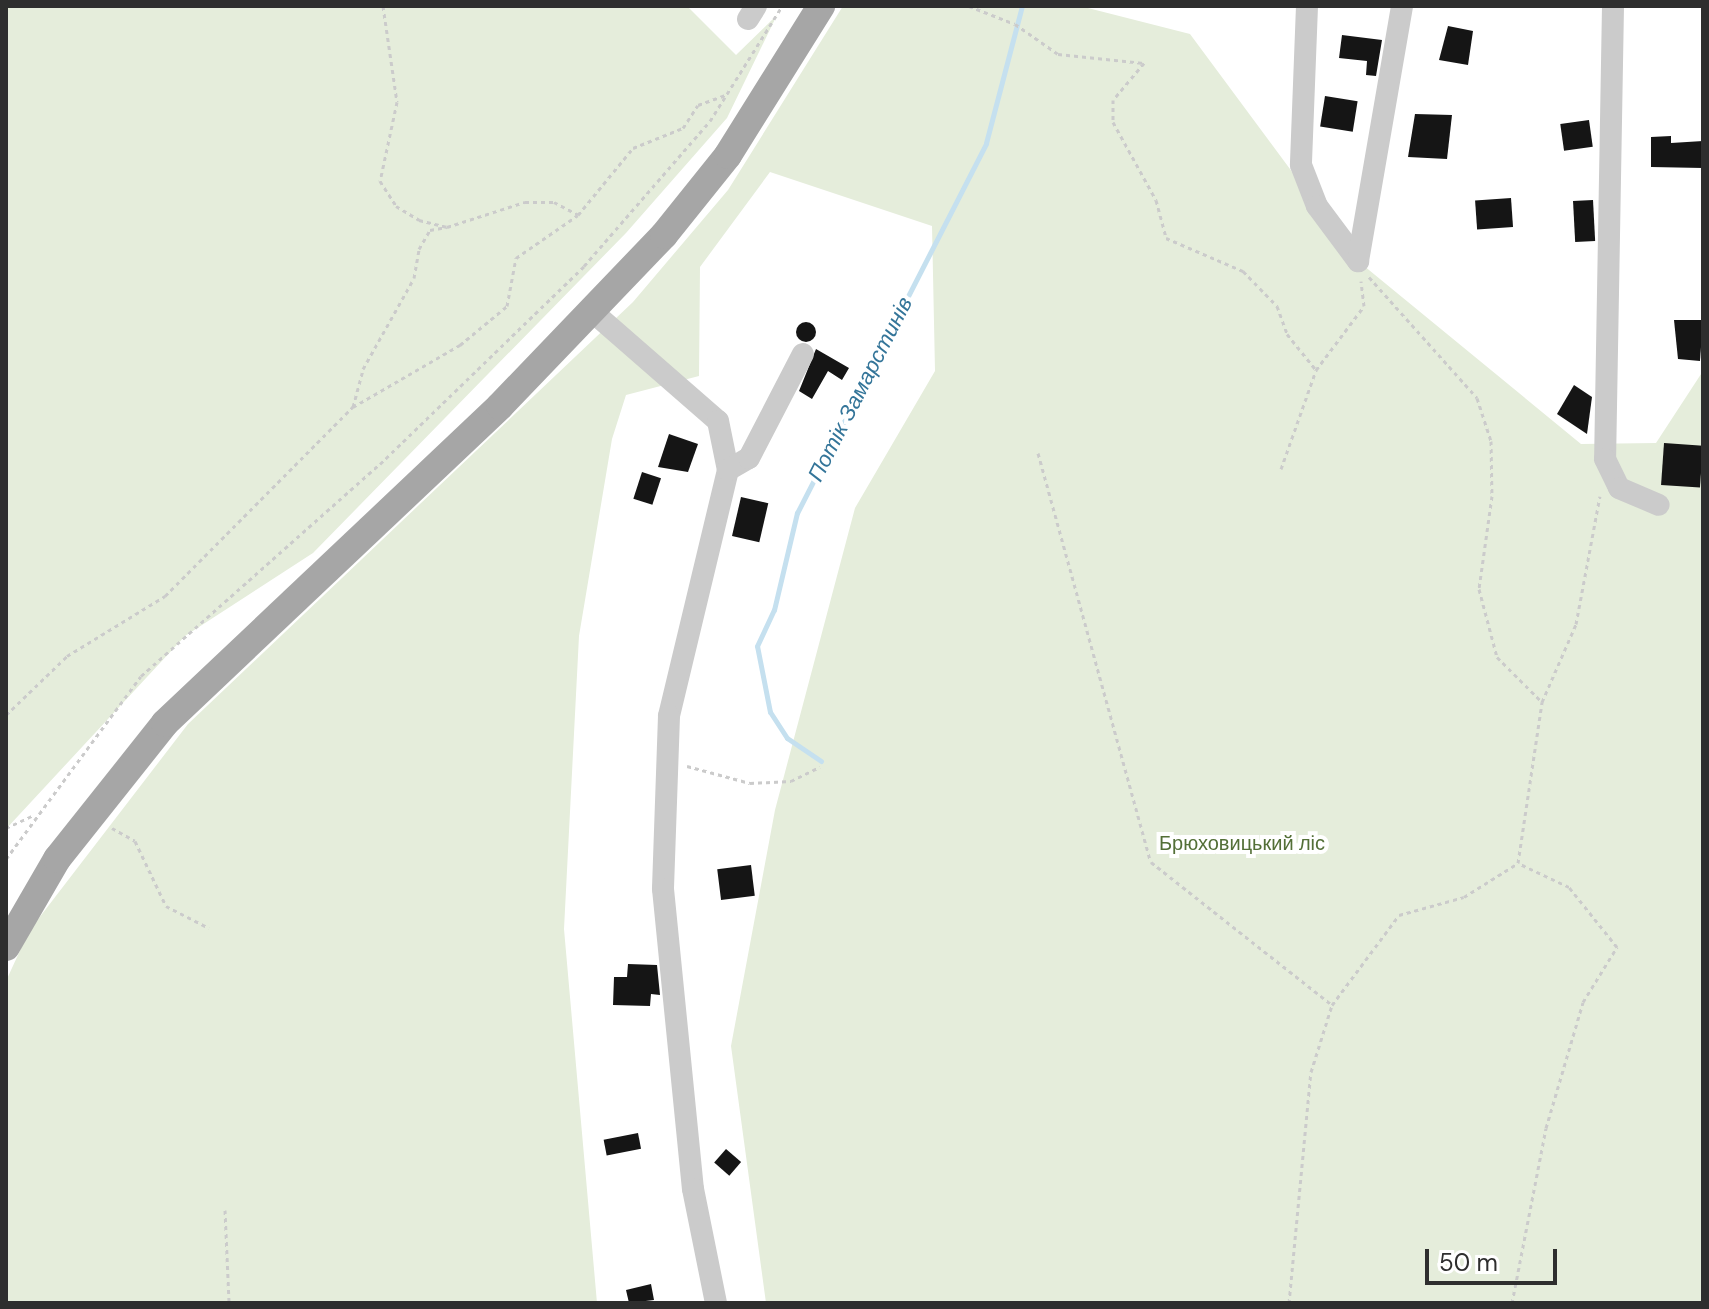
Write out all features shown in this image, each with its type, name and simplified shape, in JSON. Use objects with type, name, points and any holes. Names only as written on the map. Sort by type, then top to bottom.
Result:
[{"type":"main road","points":[[6,947],[57,859],[165,723],[594,313],[728,155],[821,6]]},
{"type":"street","points":[[1307,6],[1301,165],[1317,206],[1358,261]]},
{"type":"street","points":[[1358,261],[1402,6]]},
{"type":"street","points":[[1613,6],[1605,459],[1619,488],[1659,505]]},
{"type":"street","points":[[594,313],[718,421],[728,470],[669,716],[663,889],[693,1189],[716,1303]]},
{"type":"street","points":[[728,470],[749,458],[803,354]]},
{"type":"path","points":[[383,6],[397,102],[380,181],[396,206],[447,227]]},
{"type":"path","points":[[6,859],[35,815],[141,676],[554,298],[663,180],[732,90],[782,6]]},
{"type":"path","points":[[969,6],[1017,26],[1058,54],[1144,63],[1113,100],[1113,122],[1156,200],[1166,238],[1243,271],[1277,306],[1287,334],[1316,370]]},
{"type":"path","points":[[6,715],[67,656],[165,596],[353,407],[460,345],[496,316],[507,306],[516,258],[578,215],[633,148],[683,128],[698,105],[732,90]]},
{"type":"path","points":[[353,407],[363,369],[414,278],[419,249],[430,230],[525,202],[554,202],[578,215]]},
{"type":"path","points":[[1281,469],[1316,370],[1364,306],[1358,261]]},
{"type":"path","points":[[1358,261],[1379,294],[1405,310],[1477,398],[1491,441],[1492,496],[1479,589],[1497,657],[1542,702]]},
{"type":"path","points":[[1038,453],[1151,862],[1332,1005]]},
{"type":"path","points":[[1289,1303],[1311,1072],[1332,1005],[1399,915],[1464,897],[1518,863],[1542,702],[1576,624],[1605,459]]},
{"type":"path","points":[[710,768],[750,783],[791,781],[820,767]]},
{"type":"path","points":[[6,828],[35,815]]},
{"type":"path","points":[[102,822],[135,841],[166,906],[209,928]]},
{"type":"path","points":[[1512,1303],[1550,1114],[1583,1002],[1617,947],[1569,887],[1518,863]]},
{"type":"path","points":[[225,1210],[229,1303]]},
{"type":"green space","points":[[6,6],[687,6],[736,55],[777,15],[727,118],[626,233],[313,553],[185,636],[6,829]]},
{"type":"green space","name":"Брюховицький ліс","points":[[843,6],[1080,6],[1190,34],[1358,261],[1581,444],[1656,443],[1703,371],[1703,1303],[766,1303],[731,1046],[775,810],[855,508],[935,371],[932,226],[770,172],[700,267],[699,376],[626,395],[612,439],[579,636],[564,929],[597,1303],[6,1303],[6,981],[29,931],[188,724],[633,302],[728,190]]},
{"type":"building","points":[[1448,26],[1473,31],[1468,65],[1439,60]]},
{"type":"building","points":[[1342,35],[1382,40],[1376,76],[1366,75],[1367,61],[1339,58]]},
{"type":"building","points":[[1325,96],[1358,101],[1353,132],[1320,127]]},
{"type":"building","points":[[1415,114],[1452,115],[1447,159],[1408,157]]},
{"type":"building","points":[[1589,120],[1593,147],[1564,151],[1560,124]]},
{"type":"building","points":[[1671,136],[1671,143],[1703,141],[1703,168],[1651,167],[1651,137]]},
{"type":"building","points":[[1511,198],[1513,227],[1477,229],[1475,201]]},
{"type":"building","points":[[1593,200],[1595,241],[1575,242],[1573,201]]},
{"type":"building","points":[[1674,320],[1703,320],[1700,361],[1678,359]]},
{"type":"building","points":[[802,322],[810,322],[816,332],[810,342],[802,342],[796,336],[796,328]]},
{"type":"building","points":[[816,349],[849,368],[842,380],[828,371],[812,399],[799,391]]},
{"type":"building","points":[[1574,385],[1592,397],[1587,434],[1557,414]]},
{"type":"building","points":[[669,434],[698,444],[688,472],[658,467]]},
{"type":"building","points":[[1664,443],[1703,446],[1700,488],[1661,485]]},
{"type":"building","points":[[642,472],[661,478],[652,505],[633,499]]},
{"type":"building","points":[[741,497],[768,503],[759,542],[732,536]]},
{"type":"building","points":[[751,865],[755,896],[721,900],[717,869]]},
{"type":"building","points":[[628,964],[657,965],[660,995],[651,994],[650,1006],[613,1005],[614,977],[627,977]]},
{"type":"building","points":[[638,1133],[641,1149],[607,1155],[604,1140]]},
{"type":"building","points":[[726,1149],[741,1162],[729,1176],[714,1163]]},
{"type":"building","points":[[651,1284],[654,1300],[629,1303],[626,1290]]},
{"type":"waterway","name":"Потік Замарстинів","points":[[821,761],[787,738],[770,712],[757,646],[774,610],[797,513],[986,143],[1022,6]]}]
